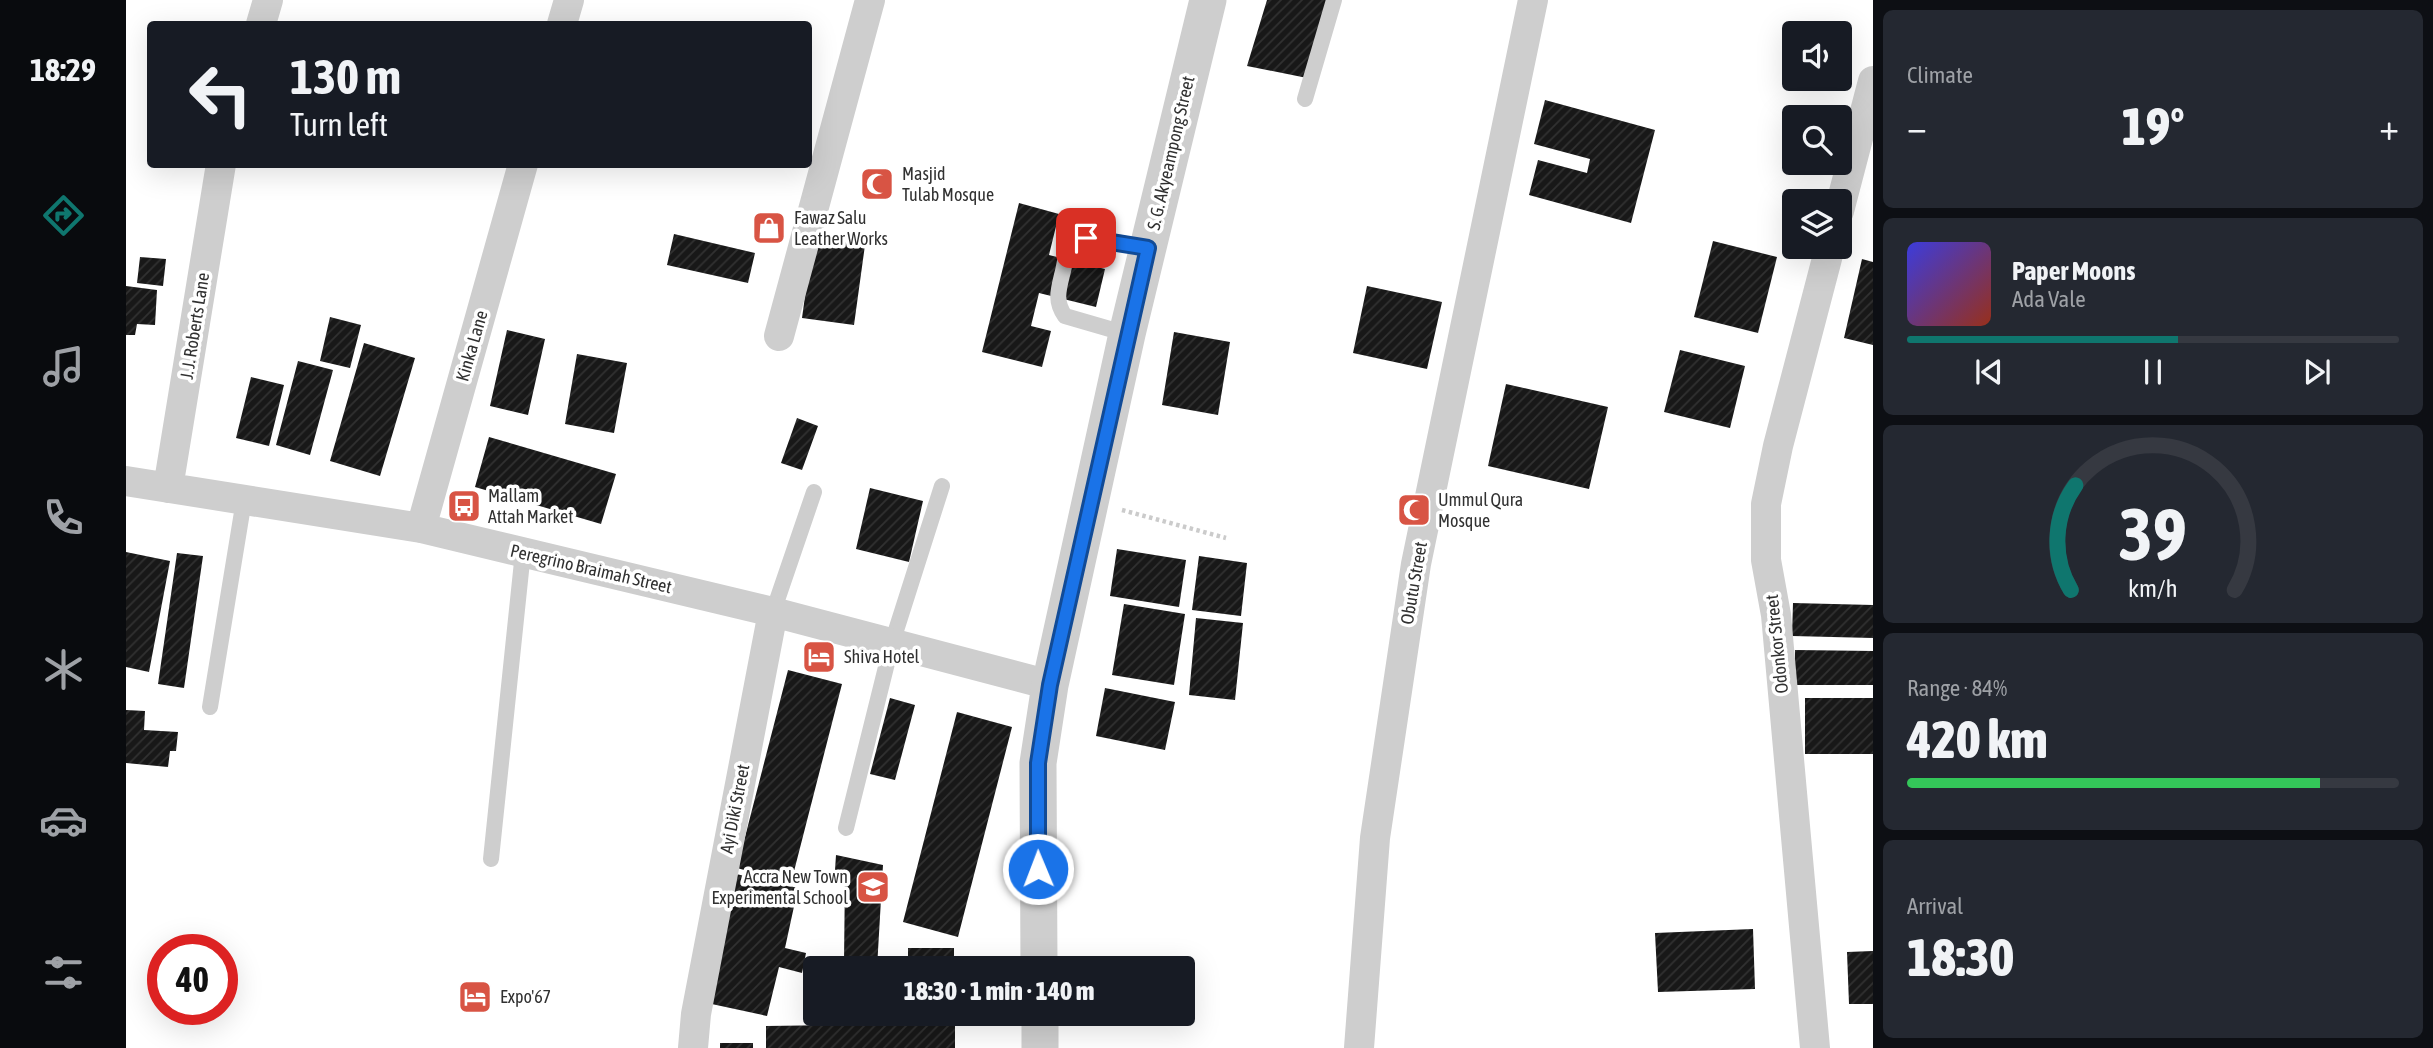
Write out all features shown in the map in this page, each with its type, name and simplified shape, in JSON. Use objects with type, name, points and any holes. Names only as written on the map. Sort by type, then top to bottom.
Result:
[{"type":"street","points":[[262,21],[268,0]]},
{"type":"street","points":[[563,21],[569,0]]},
{"type":"street","points":[[779,336],[870,0]]},
{"type":"street","name":"S. G. Akyeampong Street","points":[[1039,956],[1038,763],[1050,685],[1127,334],[1208,0]]},
{"type":"street","name":"Obutu Street","points":[[1359,1048],[1375,838],[1416,564],[1533,0]]},
{"type":"street","points":[[1845,189],[1873,81]]},
{"type":"street","name":"J. J. Roberts Lane","points":[[169,488],[220,168]]},
{"type":"street","name":"Kinka Lane","points":[[421,528],[522,168]]},
{"type":"street","name":"Odonkor Street","points":[[1815,1048],[1777,629],[1766,560],[1766,504],[1778,446],[1827,259]]},
{"type":"street","name":"Peregrino Braimah Street","points":[[126,481],[421,528],[773,612],[1050,685]]},
{"type":"street","name":"Ayi Diki Street","points":[[693,1048],[696,1014],[773,612]]},
{"type":"street","points":[[1040,1026],[1040,1048]]},
{"type":"lane","points":[[1305,99],[1334,0]]},
{"type":"lane","points":[[1127,334],[1065,316],[1059,308],[1058,294],[1068,251],[1074,242],[1086,238],[1148,248]]},
{"type":"lane","points":[[846,828],[892,643],[942,486]]},
{"type":"lane","points":[[773,612],[814,492]]},
{"type":"lane","points":[[209,708],[244,500]]},
{"type":"lane","points":[[491,859],[523,552]]},
{"type":"path","points":[[1091,502],[1226,538]]},
{"type":"building","points":[[1267,0],[1328,0],[1307,78],[1247,66]]},
{"type":"building","points":[[1545,100],[1655,130],[1631,223],[1529,195],[1538,160],[1587,173],[1590,159],[1534,144]]},
{"type":"building","points":[[1019,203],[1059,214],[1049,255],[1105,269],[1096,307],[1039,293],[1031,326],[1051,331],[1042,367],[982,352]]},
{"type":"building","points":[[674,234],[755,253],[748,283],[667,265]]},
{"type":"building","points":[[813,238],[865,245],[854,325],[802,318]]},
{"type":"building","points":[[1713,241],[1777,257],[1758,333],[1694,317]]},
{"type":"building","points":[[140,257],[166,259],[163,286],[137,283]]},
{"type":"building","points":[[1862,259],[1873,262],[1873,345],[1844,338]]},
{"type":"building","points":[[126,286],[157,290],[155,325],[137,324],[135,335],[126,335]]},
{"type":"building","points":[[1367,286],[1442,302],[1427,369],[1353,353]]},
{"type":"building","points":[[330,317],[361,325],[350,368],[320,361]]},
{"type":"building","points":[[507,330],[545,339],[528,415],[490,406]]},
{"type":"building","points":[[1174,332],[1230,342],[1218,415],[1162,405]]},
{"type":"building","points":[[364,343],[415,358],[380,476],[330,461]]},
{"type":"building","points":[[1680,350],[1745,366],[1730,428],[1664,412]]},
{"type":"building","points":[[577,354],[627,363],[614,433],[565,424]]},
{"type":"building","points":[[298,361],[333,370],[310,455],[276,445]]},
{"type":"building","points":[[251,377],[284,385],[269,446],[236,438]]},
{"type":"building","points":[[1506,384],[1608,407],[1589,489],[1488,466]]},
{"type":"building","points":[[797,418],[818,426],[802,470],[781,463]]},
{"type":"building","points":[[489,437],[616,474],[601,524],[475,487]]},
{"type":"building","points":[[870,488],[923,501],[909,562],[856,549]]},
{"type":"building","points":[[1117,549],[1186,560],[1179,607],[1110,596]]},
{"type":"building","points":[[126,552],[170,561],[149,672],[126,667]]},
{"type":"building","points":[[177,553],[203,556],[184,688],[158,684]]},
{"type":"building","points":[[1199,556],[1247,563],[1241,616],[1192,610]]},
{"type":"building","points":[[1793,603],[1873,605],[1873,638],[1792,636]]},
{"type":"building","points":[[1124,604],[1185,614],[1174,685],[1112,675]]},
{"type":"building","points":[[1196,618],[1243,623],[1235,700],[1189,695]]},
{"type":"building","points":[[1795,650],[1873,651],[1873,685],[1795,685]]},
{"type":"building","points":[[788,670],[842,684],[791,883],[737,868]]},
{"type":"building","points":[[1105,688],[1175,702],[1165,750],[1096,736]]},
{"type":"building","points":[[890,698],[915,705],[895,780],[870,774]]},
{"type":"building","points":[[1805,698],[1873,698],[1873,754],[1805,754]]},
{"type":"building","points":[[126,710],[145,711],[144,730],[178,732],[176,751],[170,751],[168,767],[126,763]]},
{"type":"building","points":[[957,712],[1012,727],[958,937],[903,922]]},
{"type":"building","points":[[836,855],[883,865],[878,956],[844,956],[845,872],[835,870]]},
{"type":"building","points":[[736,874],[798,888],[785,948],[806,953],[803,956],[802,973],[779,967],[767,1016],[707,1003]]},
{"type":"building","points":[[1753,929],[1755,989],[1658,992],[1655,933]]},
{"type":"building","points":[[908,948],[954,948],[954,956],[908,956]]},
{"type":"building","points":[[1873,951],[1873,1004],[1849,1004],[1847,952]]},
{"type":"building","points":[[766,1026],[955,1026],[955,1048],[766,1048]]},
{"type":"building","points":[[720,1043],[753,1043],[753,1048],[720,1048]]},
{"type":"place","name":"Masjid Tulab Mosque","points":[[877,184]]},
{"type":"place","name":"Fawaz Salu Leather Works","points":[[769,228]]},
{"type":"place","name":"Mallam Attah Market","points":[[464,506]]},
{"type":"place","name":"Ummul Qura Mosque","points":[[1414,510]]},
{"type":"place","name":"Shiva Hotel","points":[[819,657]]},
{"type":"place","name":"Accra New Town Experimental School","points":[[873,887]]},
{"type":"place","name":"Expo'67","points":[[475,997]]},
{"type":"route","points":[[1038,869],[1038,763],[1050,685],[1148,248],[1086,238]]}]
